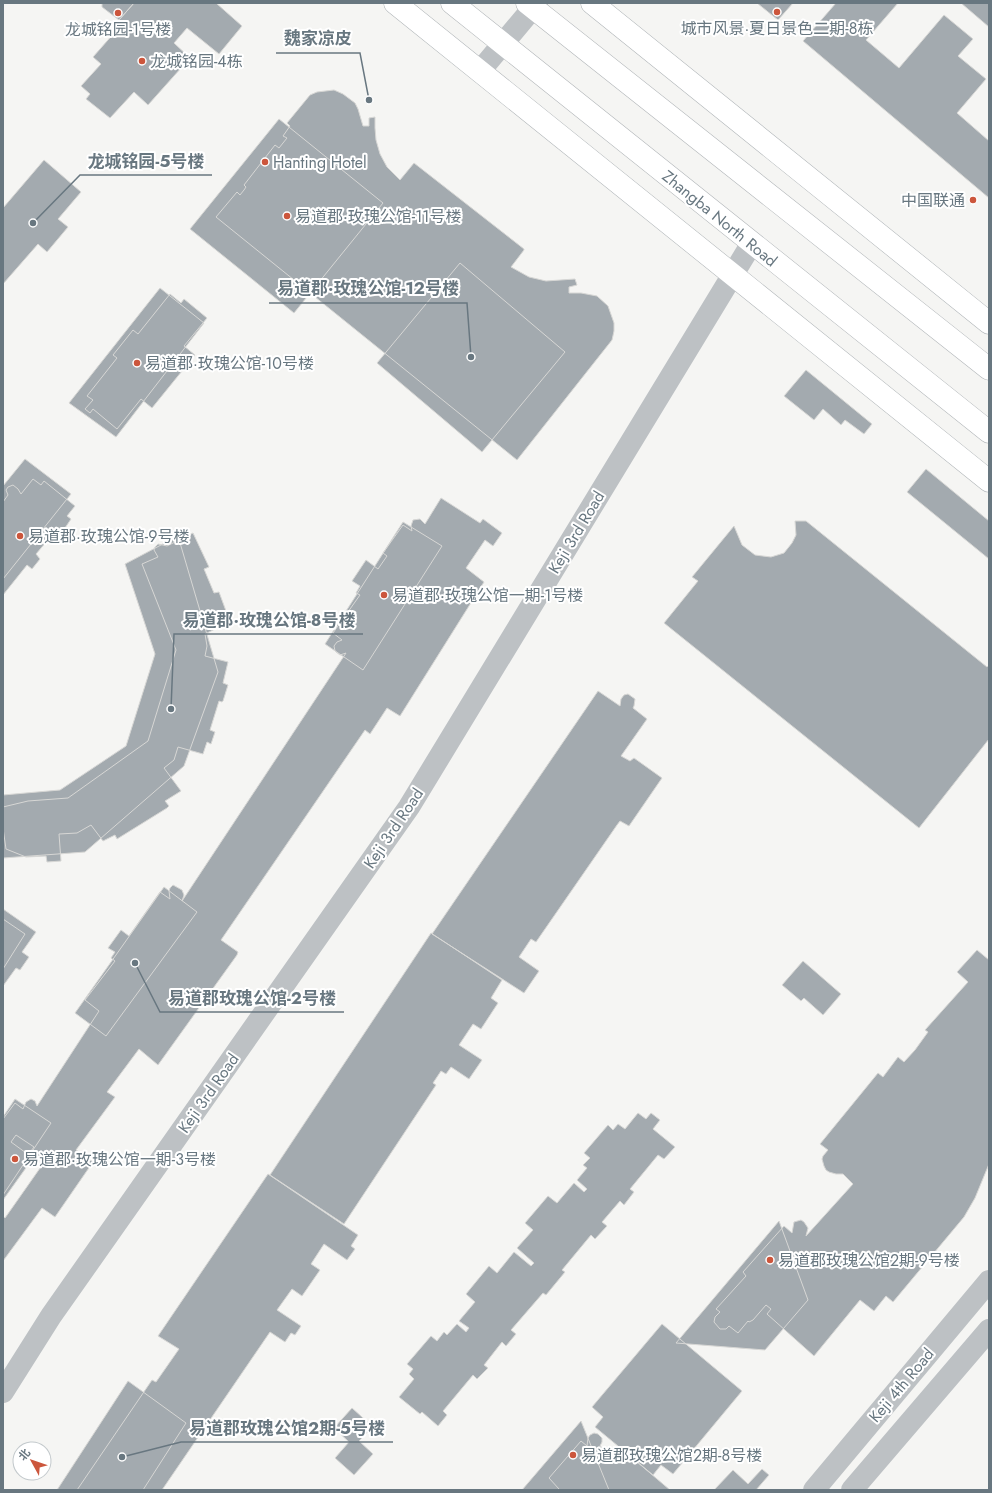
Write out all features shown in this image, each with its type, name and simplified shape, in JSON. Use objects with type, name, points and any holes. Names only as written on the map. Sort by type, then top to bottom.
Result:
[{"type":"main road","points":[[395,3],[989,481]]},
{"type":"main road","name":"Zhangba North Road","points":[[452,3],[989,432]]},
{"type":"main road","points":[[592,3],[989,323]]},
{"type":"main road","points":[[533,5],[989,369]]},
{"type":"street","points":[[480,71],[533,5]]},
{"type":"street","name":"Keji 3rd Road","points":[[3,1392],[52,1316],[409,807],[752,243]]},
{"type":"street","name":"Keji 4th Road","points":[[814,1490],[989,1281]]},
{"type":"street","name":"Keji 4th Road","points":[[852,1490],[989,1330]]},
{"type":"building","name":"龙城铭园-1号楼","points":[[102,3],[134,3],[119,20],[102,7]]},
{"type":"building","name":"龙城铭园-4栋","points":[[134,3],[216,3],[242,26],[219,54],[187,28],[174,43],[190,58],[148,105],[134,92],[110,118],[86,99],[90,94],[81,86],[101,64],[93,57],[122,24],[119,20]]},
{"type":"building","name":"城市风景·夏日景色二期-8栋","points":[[757,3],[793,3],[778,20]]},
{"type":"building","points":[[836,3],[898,3],[866,40],[899,68],[944,15],[973,39],[958,56],[986,79],[957,113],[989,141],[989,198],[803,41]]},
{"type":"building","points":[[961,3],[989,3],[989,27]]},
{"type":"building","points":[[334,90],[343,94],[355,103],[363,126],[369,126],[369,118],[375,117],[376,140],[380,154],[387,167],[400,180],[414,163],[524,249],[511,267],[529,277],[546,281],[575,279],[577,285],[569,287],[569,293],[581,293],[597,296],[608,306],[614,323],[612,340],[517,460],[216,217],[237,192],[240,195],[246,187],[244,185],[275,145],[279,148],[287,138],[283,136],[290,126],[287,123],[310,95],[317,92]]},
{"type":"building","name":"易道郡·玫瑰公馆-11号楼","points":[[279,119],[383,203],[294,313],[190,229]]},
{"type":"building","points":[[44,160],[81,192],[58,219],[68,227],[47,252],[38,244],[3,284],[3,208]]},
{"type":"building","points":[[460,263],[565,352],[482,452],[377,363]]},
{"type":"building","name":"易道郡·玫瑰公馆-10号楼","points":[[160,288],[204,323],[116,437],[69,403]]},
{"type":"building","name":"易道郡·玫瑰公馆-10号楼","points":[[170,294],[181,303],[184,299],[207,318],[184,346],[195,355],[152,408],[141,399],[117,429],[93,409],[90,413],[85,409],[93,400],[87,396],[117,358],[113,355],[133,330],[138,334]]},
{"type":"building","points":[[806,370],[872,424],[864,434],[845,420],[841,425],[823,409],[814,420],[784,396]]},
{"type":"building","name":"易道郡·玫瑰公馆-9号楼","points":[[25,459],[71,494],[3,579],[3,486]]},
{"type":"building","points":[[926,469],[989,521],[989,559],[907,492]]},
{"type":"building","name":"易道郡·玫瑰公馆-9号楼","points":[[33,479],[41,485],[44,481],[75,506],[67,516],[71,519],[63,531],[58,528],[36,554],[40,559],[32,569],[27,565],[3,595],[3,502],[8,495],[6,490],[8,487],[13,485],[21,494]]},
{"type":"building","points":[[441,498],[480,523],[483,519],[502,533],[493,546],[485,540],[466,568],[484,582],[400,716],[387,708],[370,734],[365,730],[221,940],[238,952],[237,955],[158,1065],[139,1049],[107,1092],[115,1097],[76,1150],[93,1162],[55,1217],[42,1208],[3,1261],[3,1216],[5,1218],[45,1161],[31,1151],[34,1147],[16,1135],[11,1142],[33,1158],[3,1200],[3,1119],[15,1103],[23,1109],[26,1102],[31,1099],[35,1101],[37,1106],[99,1011],[85,1000],[115,961],[111,958],[115,952],[108,948],[121,930],[129,936],[160,892],[170,899],[169,891],[173,885],[182,890],[184,895],[182,901],[346,653],[340,655],[335,651],[334,646],[337,642],[342,640],[333,633],[360,595],[356,593],[360,586],[352,581],[366,560],[378,569],[387,556],[383,553],[403,525],[412,531],[411,526],[413,520],[420,519],[425,524]]},
{"type":"building","points":[[795,521],[806,521],[987,667],[989,665],[989,739],[919,828],[664,623],[698,581],[692,577],[734,526],[742,545],[755,555],[771,557],[784,553],[792,543],[796,535]]},
{"type":"building","name":"易道郡·玫瑰公馆一期-1号楼","points":[[403,522],[442,546],[363,670],[325,644]]},
{"type":"building","points":[[193,533],[209,567],[204,569],[214,593],[219,592],[226,611],[223,612],[227,623],[205,634],[207,646],[205,656],[228,662],[223,683],[228,685],[223,701],[219,701],[210,730],[215,732],[211,744],[207,742],[203,754],[178,747],[174,760],[164,768],[181,791],[165,801],[169,806],[167,808],[117,839],[115,835],[103,841],[91,825],[77,833],[59,834],[61,861],[47,862],[46,856],[26,857],[6,849],[3,828],[3,807],[28,801],[68,798],[148,741],[176,650],[142,564],[158,557],[154,550],[158,544],[167,546]]},
{"type":"building","points":[[178,536],[218,672],[184,766],[85,852],[3,858],[3,795],[60,790],[126,746],[155,654],[125,564]]},
{"type":"building","points":[[598,691],[620,706],[621,699],[624,695],[628,694],[635,699],[633,708],[647,719],[621,756],[630,761],[634,758],[662,778],[629,826],[620,821],[536,942],[531,939],[519,957],[539,971],[524,993],[432,934]]},
{"type":"building","points":[[164,887],[197,912],[106,1036],[75,1013]]},
{"type":"building","points":[[3,909],[36,932],[22,952],[29,957],[20,970],[16,968],[3,986]]},
{"type":"building","points":[[3,919],[25,934],[3,969]]},
{"type":"building","points":[[431,933],[502,980],[491,998],[498,1003],[481,1029],[473,1024],[459,1045],[482,1060],[469,1079],[451,1067],[446,1074],[441,1071],[433,1083],[436,1085],[344,1224],[270,1175]]},
{"type":"building","points":[[977,950],[989,960],[989,1164],[975,1198],[964,1217],[893,1302],[886,1296],[874,1311],[860,1300],[814,1356],[767,1314],[771,1309],[766,1305],[753,1320],[748,1321],[738,1333],[729,1326],[726,1329],[720,1329],[714,1322],[715,1317],[720,1312],[716,1309],[746,1276],[743,1272],[784,1226],[792,1233],[794,1222],[801,1220],[808,1228],[806,1236],[853,1184],[843,1174],[836,1174],[826,1170],[822,1159],[828,1150],[820,1144],[878,1073],[883,1077],[898,1057],[904,1062],[915,1050],[928,1032],[925,1030],[968,982],[957,972]]},
{"type":"building","points":[[803,961],[841,994],[823,1015],[804,998],[801,1001],[782,985]]},
{"type":"building","name":"易道郡·玫瑰公馆一期-3号楼","points":[[15,1099],[51,1123],[3,1195],[3,1117]]},
{"type":"building","points":[[638,1113],[646,1119],[651,1113],[660,1120],[653,1129],[675,1147],[664,1159],[658,1155],[630,1189],[634,1192],[624,1205],[620,1201],[602,1222],[607,1226],[595,1239],[591,1235],[562,1270],[565,1272],[546,1295],[543,1293],[511,1330],[516,1334],[506,1346],[502,1342],[484,1365],[488,1368],[477,1379],[473,1375],[443,1411],[447,1415],[438,1426],[422,1412],[420,1414],[399,1397],[414,1379],[409,1374],[413,1369],[407,1364],[431,1336],[437,1341],[444,1332],[447,1335],[457,1324],[466,1332],[469,1328],[459,1321],[475,1302],[466,1294],[489,1266],[497,1273],[514,1252],[531,1266],[534,1263],[517,1248],[533,1230],[525,1223],[548,1196],[557,1203],[574,1183],[584,1192],[587,1189],[577,1180],[587,1168],[583,1165],[590,1158],[584,1153],[608,1125],[613,1130],[618,1124],[625,1129]]},
{"type":"building","points":[[268,1174],[358,1235],[351,1246],[355,1249],[347,1260],[324,1244],[311,1264],[320,1270],[302,1296],[292,1289],[277,1310],[301,1326],[295,1335],[291,1333],[285,1342],[270,1332],[162,1490],[77,1490],[152,1380],[156,1382],[179,1349],[158,1336]]},
{"type":"building","name":"易道郡玫瑰公馆2期-9号楼","points":[[779,1221],[808,1300],[765,1350],[676,1343]]},
{"type":"building","points":[[662,1324],[742,1391],[673,1474],[661,1465],[653,1475],[595,1427],[603,1417],[592,1407]]},
{"type":"building","points":[[128,1381],[186,1423],[143,1490],[57,1490]]},
{"type":"building","points":[[352,1408],[373,1427],[359,1441],[373,1454],[354,1475],[335,1458],[349,1442],[334,1428]]},
{"type":"building","name":"易道郡玫瑰公馆2期-8号楼","points":[[581,1421],[609,1490],[522,1490]]},
{"type":"building","points":[[594,1433],[598,1434],[602,1438],[600,1446],[616,1459],[623,1450],[670,1490],[558,1490],[559,1489],[549,1478],[581,1441],[587,1446],[588,1438]]},
{"type":"building","points":[[762,1469],[769,1475],[756,1490],[714,1490],[733,1470],[748,1484]]},
{"type":"place","name":"城市风景·夏日景色二期-8栋","points":[[777,12]]},
{"type":"place","name":"龙城铭园-1号楼","points":[[118,13]]},
{"type":"place","name":"龙城铭园-4栋","points":[[142,61]]},
{"type":"place","name":"魏家凉皮","points":[[369,100]]},
{"type":"place","name":"Hanting Hotel","points":[[265,162]]},
{"type":"place","name":"中国联通","points":[[973,200]]},
{"type":"place","name":"易道郡·玫瑰公馆-11号楼","points":[[287,216]]},
{"type":"place","name":"龙城铭园-5号楼","points":[[33,223]]},
{"type":"place","name":"易道郡·玫瑰公馆-12号楼","points":[[471,357]]},
{"type":"place","name":"易道郡·玫瑰公馆-10号楼","points":[[137,363]]},
{"type":"place","name":"易道郡·玫瑰公馆-9号楼","points":[[20,536]]},
{"type":"place","name":"易道郡·玫瑰公馆一期-1号楼","points":[[384,595]]},
{"type":"place","name":"易道郡·玫瑰公馆-8号楼","points":[[171,709]]},
{"type":"place","name":"易道郡玫瑰公馆-2号楼","points":[[135,963]]},
{"type":"place","name":"易道郡·玫瑰公馆一期-3号楼","points":[[15,1159]]},
{"type":"place","name":"易道郡玫瑰公馆2期-9号楼","points":[[770,1260]]},
{"type":"place","name":"易道郡玫瑰公馆2期-8号楼","points":[[573,1455]]},
{"type":"place","name":"易道郡玫瑰公馆2期-5号楼","points":[[122,1457]]}]
